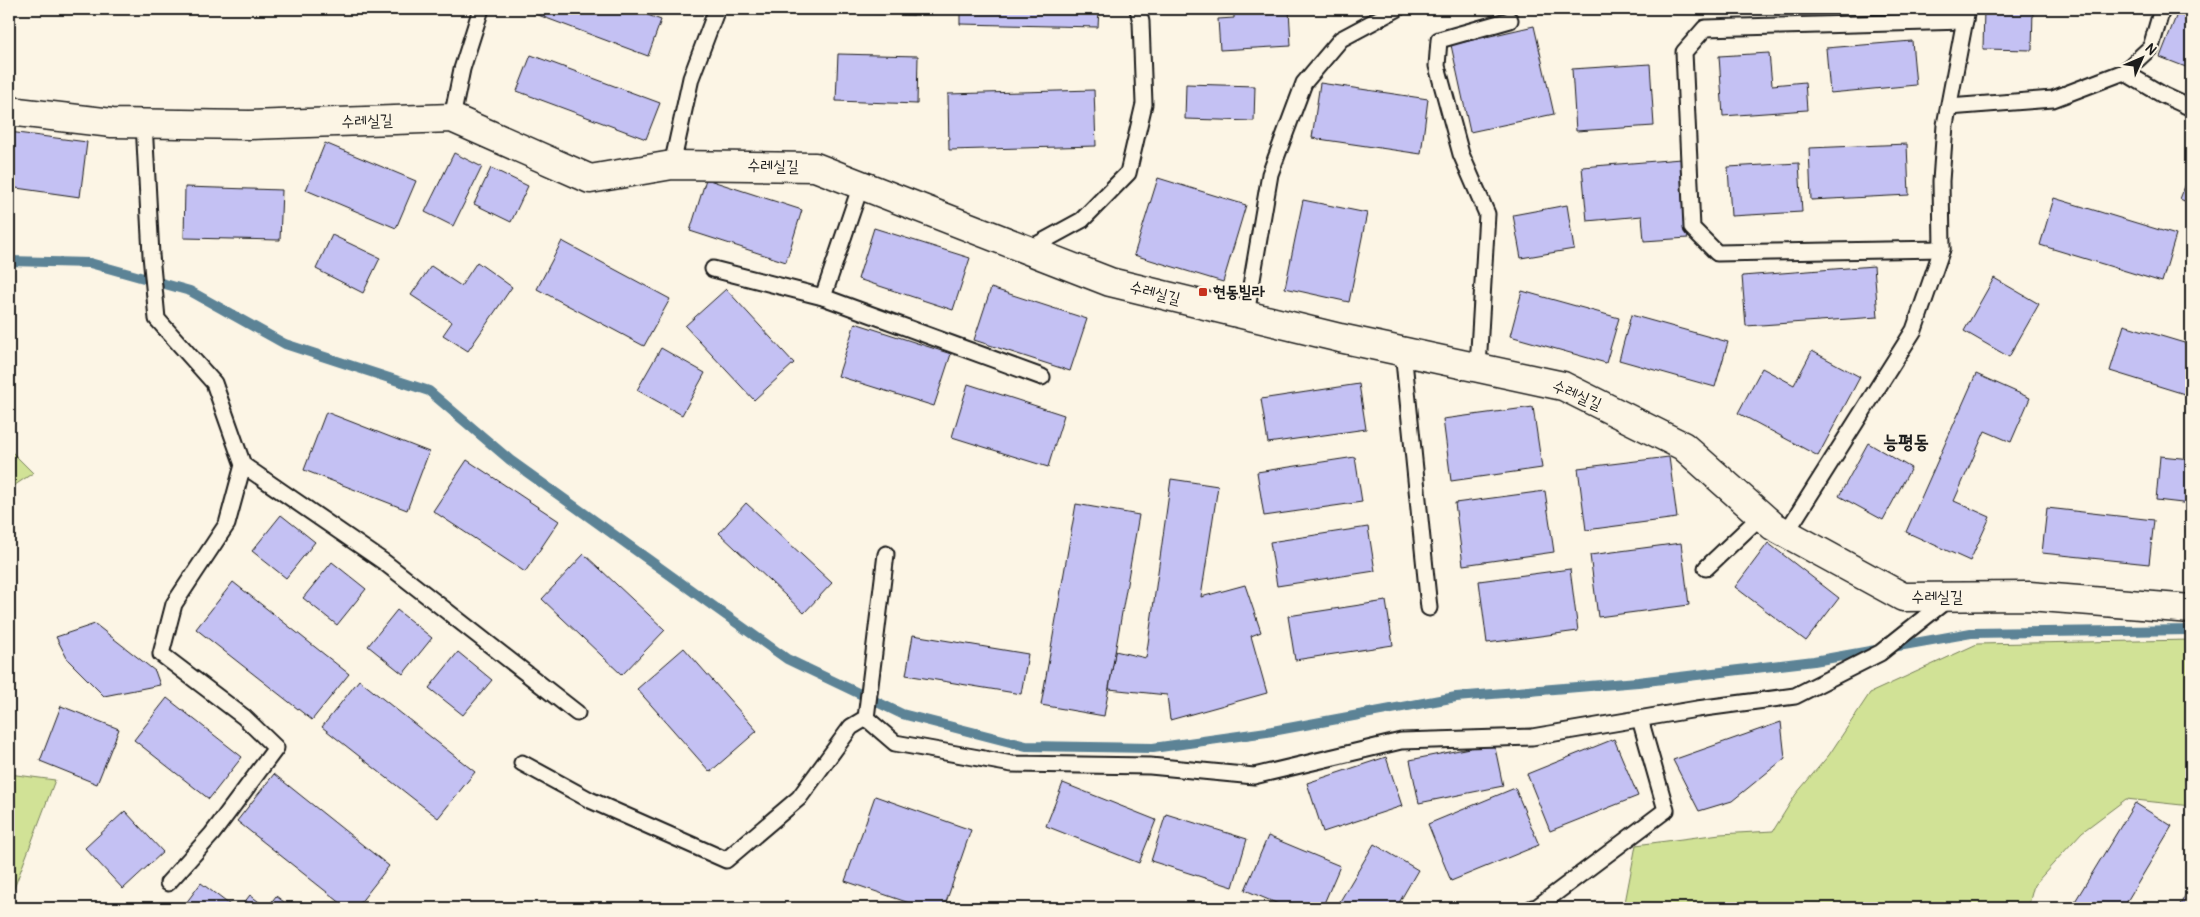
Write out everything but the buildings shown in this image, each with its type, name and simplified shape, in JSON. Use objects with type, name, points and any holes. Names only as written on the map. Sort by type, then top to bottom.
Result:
[{"type":"street","name":"수레실길","points":[[9,111],[112,123],[250,125],[452,118],[590,179],[672,165],[815,167],[1110,282],[1246,315],[1562,386],[1683,446],[1773,526],[1903,596],[2029,596],[2191,609]]},
{"type":"lane","points":[[452,118],[462,69],[481,9]]},
{"type":"lane","points":[[672,165],[691,78],[716,9]]},
{"type":"lane","points":[[1027,250],[1082,220],[1128,173],[1144,104],[1141,22],[1138,9]]},
{"type":"lane","points":[[1246,315],[1270,174],[1304,84],[1341,38],[1397,9]]},
{"type":"lane","points":[[1949,107],[2053,99],[2124,72],[2151,47],[2162,9]]},
{"type":"lane","points":[[1786,533],[1914,330],[1942,249],[1941,181],[1945,125],[1966,15],[1706,28],[1684,52],[1692,228],[1717,253],[1942,249]]},
{"type":"lane","points":[[1478,367],[1487,214],[1461,154],[1456,137],[1437,66],[1439,40],[1510,20]]},
{"type":"lane","points":[[2124,72],[2163,96],[2191,108]]},
{"type":"lane","points":[[144,123],[151,258],[157,319],[214,383],[243,465],[227,524],[174,604],[161,654],[244,717],[276,748],[212,834],[168,883]]},
{"type":"lane","points":[[823,297],[861,185]]},
{"type":"lane","points":[[713,269],[823,297],[1042,377]]},
{"type":"lane","points":[[1403,351],[1429,608]]},
{"type":"lane","points":[[243,465],[384,562],[577,713]]},
{"type":"lane","points":[[1706,568],[1761,516]]},
{"type":"lane","points":[[866,717],[886,554]]},
{"type":"lane","points":[[866,717],[895,743],[1012,764],[1150,766],[1254,776],[1401,741],[1532,737],[1697,709],[1795,696],[1880,653],[1952,596]]},
{"type":"lane","points":[[522,763],[590,800],[726,860],[799,798],[850,727],[866,717]]},
{"type":"lane","points":[[1532,908],[1537,907],[1666,810],[1640,719]]},
{"type":"green space","points":[[9,449],[33,473],[9,489]]},
{"type":"green space","points":[[2191,640],[2191,806],[2126,799],[2082,832],[2034,885],[2028,908],[1624,908],[1636,845],[1720,834],[1773,831],[1796,794],[1829,755],[1870,693],[1977,644]]},
{"type":"green space","points":[[9,774],[55,780],[10,899],[9,899]]},
{"type":"waterway","points":[[9,261],[90,263],[190,291],[285,344],[429,391],[510,460],[787,659],[902,714],[1026,746],[1153,748],[1267,732],[1456,697],[1638,682],[1814,661],[1971,633],[2191,630]]},
{"type":"place","name":"현동빌라","points":[[1203,292]]},
{"type":"district","name":"능평동","points":[[1906,442]]}]
